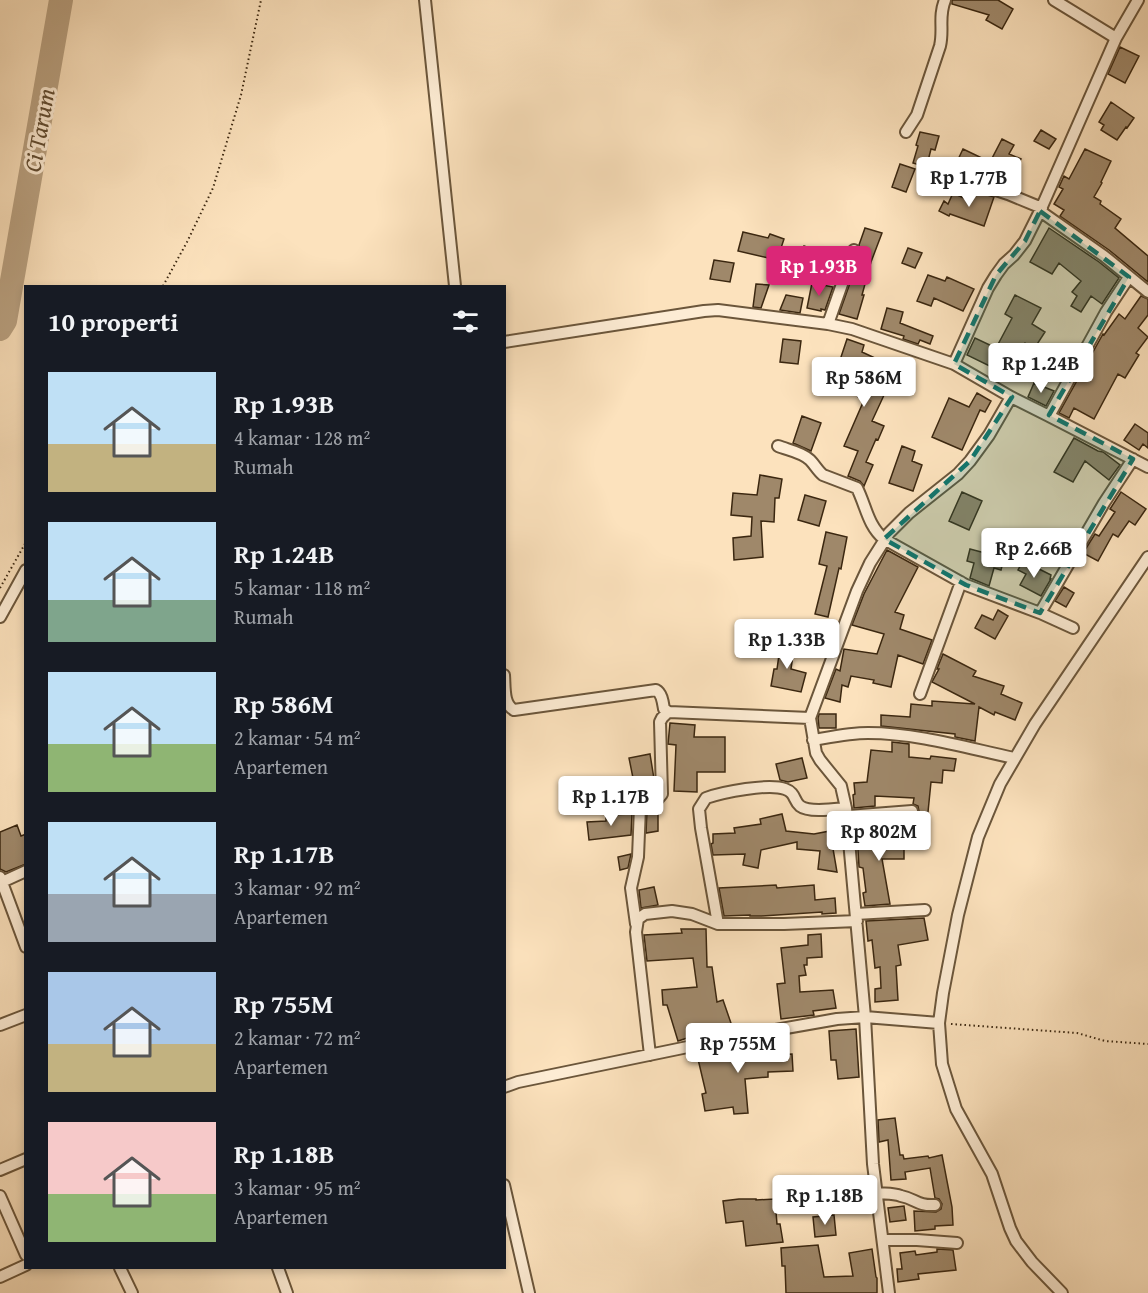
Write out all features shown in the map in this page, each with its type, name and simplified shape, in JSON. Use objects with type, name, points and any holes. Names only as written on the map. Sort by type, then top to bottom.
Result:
[{"type":"street","points":[[425,0],[455,285]]},
{"type":"street","points":[[906,132],[917,115],[940,46],[943,35],[941,13],[945,0]]},
{"type":"street","points":[[1054,0],[1116,38]]},
{"type":"street","points":[[954,364],[988,288],[1004,264],[1025,241],[1041,210],[1116,38],[1138,0]]},
{"type":"street","points":[[930,168],[1008,194],[1041,210],[1104,256],[1148,292]]},
{"type":"street","points":[[828,324],[854,250]]},
{"type":"street","points":[[1049,416],[1106,312],[1129,277]]},
{"type":"street","points":[[506,342],[718,310],[828,324],[852,329],[954,364],[1011,397],[1148,467]]},
{"type":"street","points":[[890,1293],[876,1193],[865,1017],[847,812],[841,786],[816,753],[810,718],[857,591],[884,540],[909,513],[958,474],[970,461],[989,435],[1011,397]]},
{"type":"street","points":[[778,446],[805,456],[820,473],[857,488],[874,530],[884,540],[961,582],[1073,628]]},
{"type":"street","points":[[1040,613],[1104,503],[1133,459]]},
{"type":"street","points":[[1062,1293],[1032,1262],[1016,1241],[1010,1228],[992,1174],[959,1114],[943,1072],[939,1023],[958,915],[978,837],[1000,784],[1035,724],[1148,557]]},
{"type":"street","points":[[0,617],[24,574]]},
{"type":"street","points":[[920,694],[961,582]]},
{"type":"street","points":[[506,694],[507,703],[514,710],[656,690],[659,692],[664,709],[668,712],[810,718]]},
{"type":"street","points":[[650,1055],[631,888],[638,856],[640,807],[642,804],[657,800],[662,795],[660,722],[668,712]]},
{"type":"street","points":[[813,740],[867,733],[885,734],[1014,758]]},
{"type":"street","points":[[718,924],[699,809],[706,798],[734,791],[774,786],[793,793],[800,806],[807,809],[847,812],[912,812]]},
{"type":"street","points":[[24,872],[1,880],[24,942]]},
{"type":"street","points":[[636,924],[638,919],[645,914],[672,911],[692,914],[718,924],[784,924],[925,910]]},
{"type":"street","points":[[0,1025],[24,1016]]},
{"type":"street","points":[[506,1086],[837,1018],[865,1017],[939,1023]]},
{"type":"street","points":[[0,1170],[24,1160]]},
{"type":"street","points":[[876,1193],[899,1195],[917,1203],[935,1205]]},
{"type":"street","points":[[506,1194],[529,1293]]},
{"type":"street","points":[[0,1196],[24,1250]]},
{"type":"street","points":[[884,1240],[957,1243]]},
{"type":"street","points":[[0,1277],[24,1266]]},
{"type":"street","points":[[120,1269],[132,1293]]},
{"type":"street","points":[[278,1269],[287,1293]]},
{"type":"path","points":[[164,285],[213,188],[241,95],[261,0]]},
{"type":"path","points":[[0,588],[24,546]]},
{"type":"path","points":[[939,1023],[1077,1033],[1106,1041],[1148,1044]]},
{"type":"highlighted area","points":[[1040,211],[1129,277],[1049,415],[1133,459],[1040,613],[966,585],[884,539],[970,461],[1012,397],[954,364],[996,275],[1025,241]]},
{"type":"building","points":[[952,0],[998,0],[1013,9],[1002,29],[986,20],[989,15],[952,4]]},
{"type":"building","points":[[1120,47],[1139,56],[1125,83],[1108,74]]},
{"type":"building","points":[[1111,102],[1134,118],[1117,140],[1101,130],[1104,125],[1099,122]]},
{"type":"building","points":[[1041,130],[1056,139],[1049,149],[1034,141]]},
{"type":"building","points":[[920,132],[939,136],[935,150],[931,149],[928,161],[923,166],[913,163]]},
{"type":"building","points":[[1002,139],[1014,145],[1009,154],[1021,159],[1009,186],[998,182],[1001,177],[986,170]]},
{"type":"building","points":[[963,149],[982,158],[973,175],[954,168]]},
{"type":"building","points":[[1085,149],[1111,161],[1094,197],[1121,219],[1115,228],[1148,256],[1148,282],[1109,250],[1060,216],[1064,210],[1054,204],[1063,189],[1059,187],[1064,176],[1069,179]]},
{"type":"building","points":[[900,164],[915,169],[906,192],[892,187]]},
{"type":"building","points":[[974,191],[994,197],[984,226],[939,211],[944,201],[948,204],[953,193],[970,201]]},
{"type":"building","points":[[865,228],[882,233],[871,262],[857,319],[839,314],[861,252],[859,245]]},
{"type":"building","points":[[1049,228],[1119,278],[1102,304],[1091,296],[1081,312],[1071,306],[1077,296],[1072,292],[1081,281],[1059,263],[1052,274],[1030,262]]},
{"type":"building","points":[[743,232],[768,238],[770,234],[784,239],[777,260],[738,251]]},
{"type":"building","points":[[804,246],[817,251],[809,273],[796,269]]},
{"type":"building","points":[[908,248],[922,253],[915,268],[902,263]]},
{"type":"building","points":[[714,260],[734,263],[730,282],[710,279]]},
{"type":"building","points":[[928,275],[945,281],[947,277],[974,289],[963,311],[934,298],[931,306],[917,301]]},
{"type":"building","points":[[812,283],[833,287],[825,310],[807,308]]},
{"type":"building","points":[[756,284],[769,285],[761,308],[753,307]]},
{"type":"building","points":[[786,295],[803,298],[800,313],[780,310]]},
{"type":"building","points":[[1015,295],[1041,308],[1032,324],[1045,332],[1034,349],[1025,343],[1008,375],[967,355],[975,338],[996,348],[1012,318],[1005,314]]},
{"type":"building","points":[[1141,296],[1148,299],[1148,315],[1138,328],[1148,337],[1136,353],[1139,355],[1125,378],[1118,374],[1094,419],[1074,408],[1069,418],[1059,413],[1103,334],[1119,314],[1125,319]]},
{"type":"building","points":[[887,308],[903,312],[900,323],[933,336],[930,344],[920,340],[918,344],[903,339],[904,336],[881,329]]},
{"type":"building","points":[[783,339],[801,341],[798,364],[780,362]]},
{"type":"building","points":[[847,339],[864,345],[862,352],[888,364],[876,389],[885,393],[872,421],[884,426],[866,462],[873,465],[864,486],[860,481],[848,476],[858,451],[844,446],[864,400],[858,397],[865,382],[859,380],[863,372],[839,363]]},
{"type":"building","points":[[1034,383],[1054,391],[1046,406],[1028,397]]},
{"type":"building","points":[[977,393],[991,401],[985,412],[980,410],[962,450],[932,437],[949,398],[969,407]]},
{"type":"building","points":[[802,416],[821,423],[811,451],[793,443]]},
{"type":"building","points":[[1135,424],[1148,433],[1148,448],[1143,444],[1139,450],[1124,440]]},
{"type":"building","points":[[1074,438],[1103,452],[1120,465],[1109,480],[1085,461],[1073,482],[1054,472]]},
{"type":"building","points":[[902,446],[915,451],[912,461],[922,465],[913,491],[889,483]]},
{"type":"building","points":[[760,475],[782,479],[779,498],[775,498],[774,522],[761,521],[763,557],[734,560],[733,538],[751,536],[752,517],[731,515],[733,493],[757,495]]},
{"type":"building","points":[[962,492],[982,501],[969,530],[949,521]]},
{"type":"building","points":[[1121,492],[1146,509],[1135,525],[1129,521],[1118,537],[1113,534],[1098,561],[1083,553],[1095,534],[1099,536],[1115,512],[1110,509]]},
{"type":"building","points":[[805,495],[826,501],[819,526],[798,520]]},
{"type":"building","points":[[826,532],[847,537],[828,617],[815,614],[827,566],[819,564]]},
{"type":"building","points":[[970,549],[1004,558],[1001,570],[994,568],[989,586],[970,578],[974,563],[967,561]]},
{"type":"building","points":[[887,550],[918,567],[895,612],[904,615],[900,629],[932,640],[923,664],[898,655],[891,687],[873,683],[874,680],[851,676],[848,687],[842,685],[840,702],[825,698],[836,669],[840,671],[844,649],[877,654],[884,634],[852,625],[864,594]]},
{"type":"building","points":[[1023,561],[1051,575],[1041,596],[1020,585],[1026,574],[1018,570]]},
{"type":"building","points":[[1064,587],[1074,593],[1066,607],[1055,601]]},
{"type":"building","points":[[998,610],[1008,616],[995,639],[975,628],[982,615],[993,620]]},
{"type":"building","points":[[781,641],[795,642],[791,669],[806,673],[801,692],[771,686],[774,669],[777,669]]},
{"type":"building","points":[[943,654],[976,671],[973,676],[1004,686],[1001,694],[1022,703],[1015,720],[995,712],[994,715],[979,707],[975,741],[955,737],[955,734],[881,726],[881,715],[910,717],[911,704],[932,706],[932,701],[975,704],[932,682]]},
{"type":"building","points":[[819,714],[836,714],[836,728],[819,728]]},
{"type":"building","points":[[670,723],[695,725],[694,737],[725,737],[725,772],[697,772],[697,792],[674,791],[676,745],[668,744]]},
{"type":"building","points":[[892,742],[909,744],[909,757],[930,759],[931,756],[956,759],[954,771],[943,770],[942,783],[931,782],[928,812],[919,812],[918,806],[913,804],[914,798],[875,796],[875,806],[854,808],[854,783],[867,782],[871,750],[892,752]]},
{"type":"building","points":[[650,754],[654,779],[634,783],[629,758]]},
{"type":"building","points":[[802,758],[807,778],[788,782],[780,780],[776,764]]},
{"type":"building","points":[[658,809],[658,831],[646,833],[647,810]]},
{"type":"building","points":[[632,814],[631,835],[589,840],[587,822],[606,821],[606,815]]},
{"type":"building","points":[[782,814],[786,831],[814,834],[830,831],[837,872],[818,869],[820,851],[797,849],[797,842],[761,850],[758,868],[743,865],[745,854],[713,855],[711,844],[713,834],[735,833],[734,828],[761,824],[760,819]]},
{"type":"building","points":[[17,825],[21,836],[24,835],[24,865],[6,872],[0,869],[0,832]]},
{"type":"building","points":[[889,826],[904,826],[904,859],[882,859],[890,904],[865,906],[863,893],[866,892],[863,868],[859,867],[857,833],[889,835]]},
{"type":"building","points":[[631,854],[628,868],[620,870],[618,857]]},
{"type":"building","points":[[776,885],[777,888],[814,885],[815,900],[835,898],[836,913],[724,916],[719,888]]},
{"type":"building","points":[[654,887],[658,905],[641,908],[639,890]]},
{"type":"building","points":[[924,918],[928,940],[898,945],[901,965],[896,966],[898,1000],[875,1002],[875,989],[881,988],[880,967],[875,968],[872,940],[868,941],[866,921]]},
{"type":"building","points":[[681,929],[706,929],[707,967],[712,967],[717,1002],[723,1000],[733,1029],[716,1033],[715,1029],[678,1041],[667,1005],[663,1005],[662,990],[697,987],[693,958],[647,961],[644,935],[682,933]]},
{"type":"building","points":[[821,934],[822,957],[807,958],[807,965],[804,965],[806,975],[799,976],[800,992],[833,990],[836,1008],[813,1011],[814,1015],[781,1019],[777,984],[785,983],[781,948],[808,945],[808,935]]},
{"type":"building","points":[[856,1029],[859,1077],[838,1079],[836,1060],[831,1060],[829,1031]]},
{"type":"building","points":[[768,1040],[769,1055],[792,1054],[793,1071],[768,1072],[768,1077],[745,1079],[748,1113],[734,1114],[733,1107],[705,1111],[702,1094],[706,1093],[698,1059],[715,1055],[714,1052],[751,1046],[751,1042]]},
{"type":"building","points":[[895,1118],[900,1155],[903,1155],[904,1159],[942,1155],[952,1207],[953,1225],[935,1226],[935,1229],[915,1231],[914,1211],[936,1212],[941,1209],[942,1204],[939,1199],[935,1198],[930,1168],[905,1172],[906,1179],[891,1180],[888,1140],[879,1142],[878,1120]]},
{"type":"building","points":[[775,1199],[777,1224],[780,1224],[783,1242],[746,1246],[743,1221],[726,1223],[723,1201]]},
{"type":"building","points":[[904,1206],[906,1220],[890,1222],[888,1208]]},
{"type":"building","points":[[834,1215],[836,1235],[815,1237],[813,1217]]},
{"type":"building","points":[[818,1245],[824,1277],[853,1276],[849,1253],[872,1249],[877,1293],[786,1293],[785,1266],[782,1266],[781,1248]]},
{"type":"building","points":[[937,1249],[953,1250],[956,1270],[918,1274],[919,1279],[898,1282],[897,1269],[902,1269],[900,1253],[915,1251],[916,1255],[937,1252]]},
{"type":"waterway","name":"Ci Tarum","points":[[0,329],[5,321],[61,0]]}]
